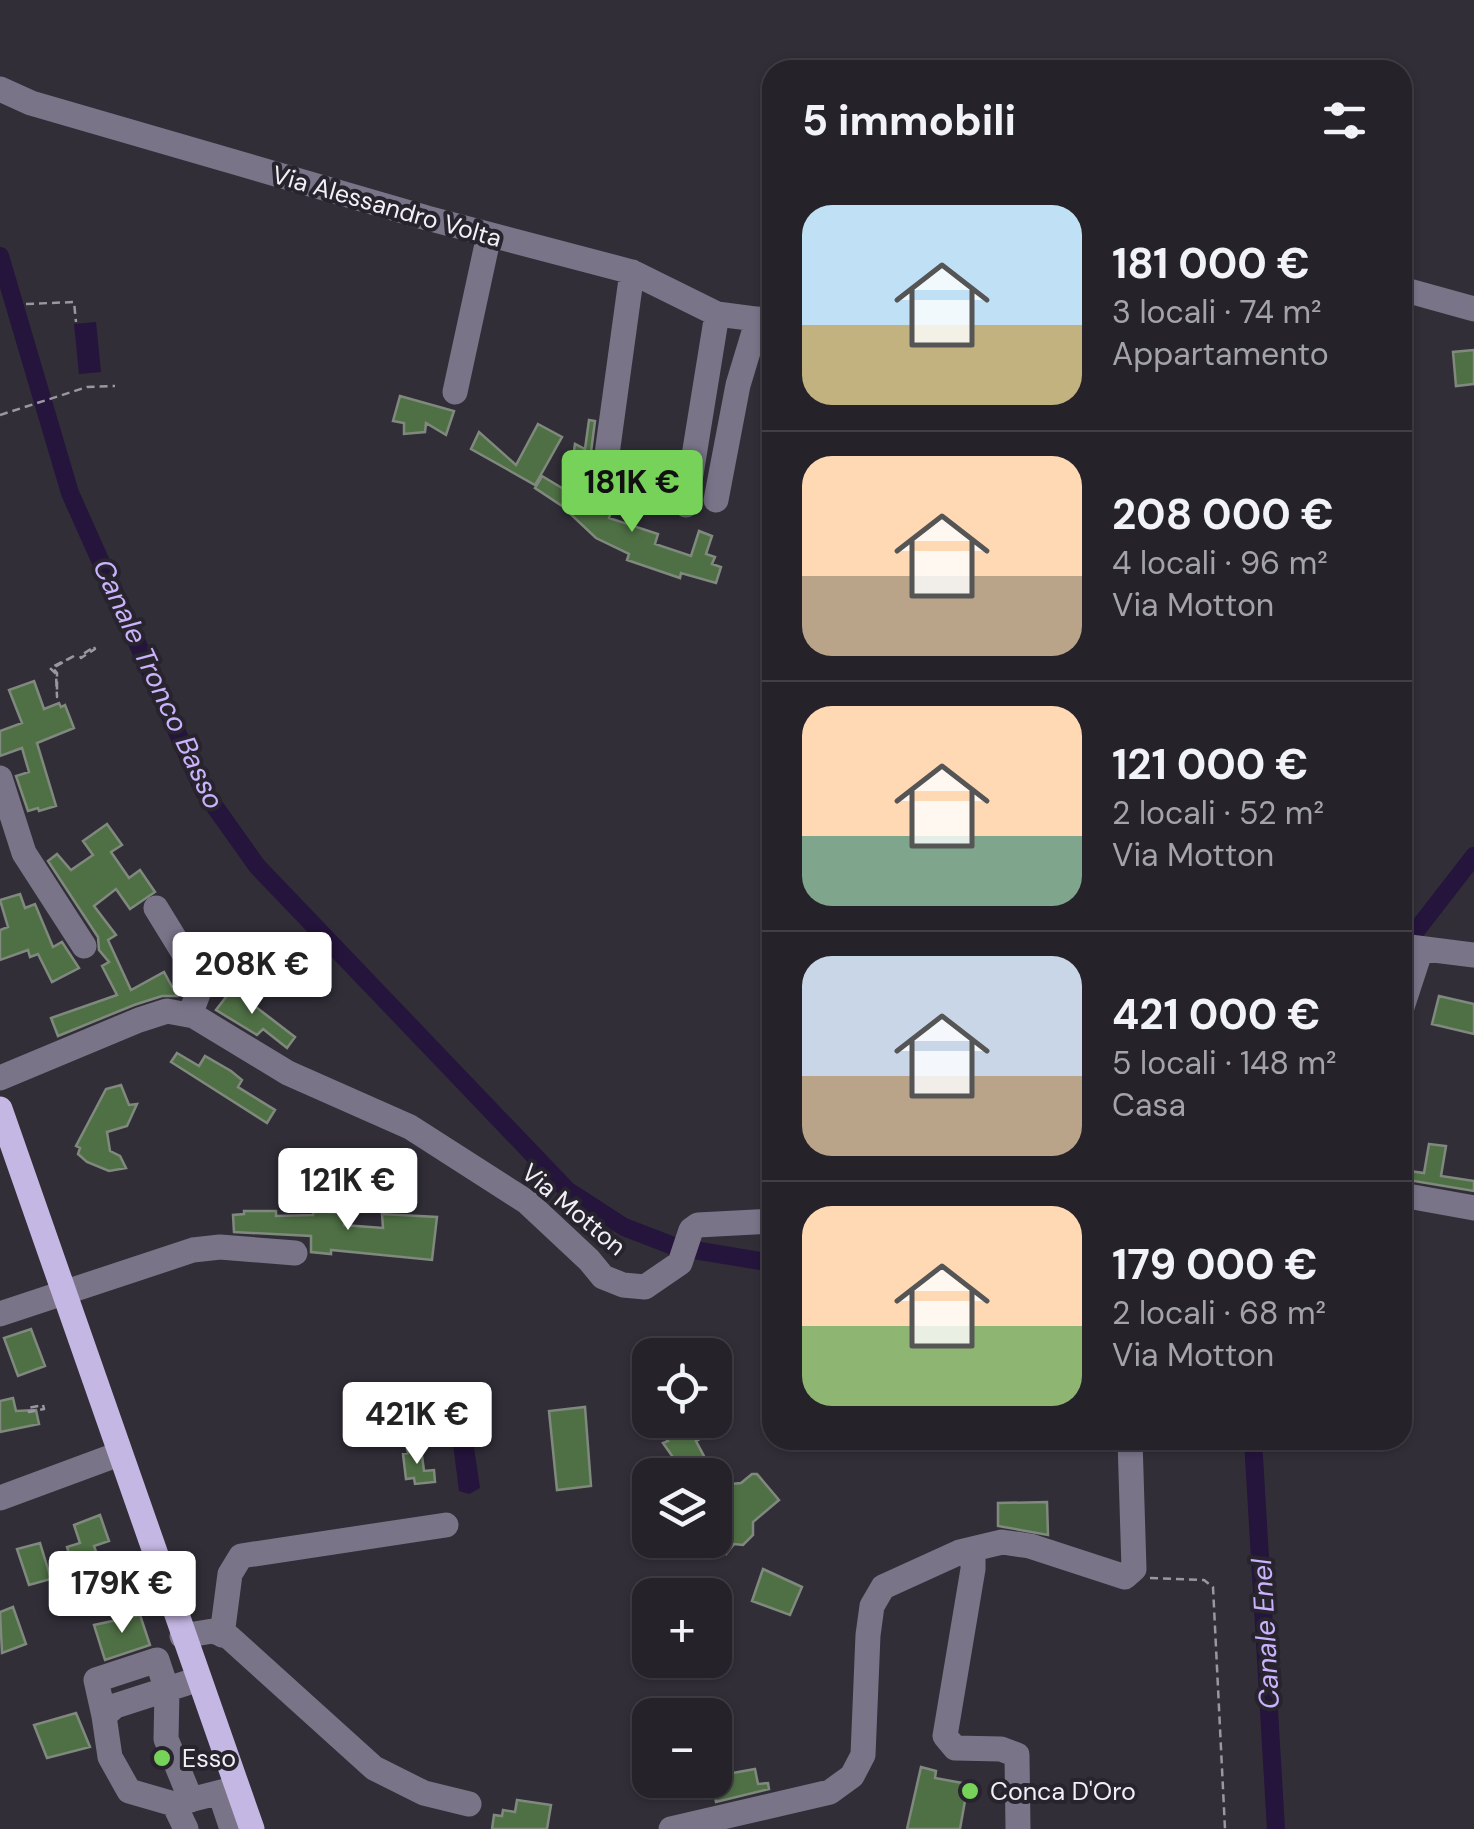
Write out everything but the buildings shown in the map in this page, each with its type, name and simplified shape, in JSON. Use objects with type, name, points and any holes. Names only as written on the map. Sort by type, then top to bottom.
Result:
[{"type":"main road","points":[[0,1109],[200,1679],[229,1791],[252,1829]]},
{"type":"street","name":"Via Alessandro Volta","points":[[0,89],[30,103],[489,235],[632,272],[717,314],[762,320]]},
{"type":"street","points":[[455,392],[489,235]]},
{"type":"street","points":[[608,454],[632,272]]},
{"type":"street","points":[[1412,293],[1474,309]]},
{"type":"street","points":[[686,504],[717,314]]},
{"type":"street","points":[[716,500],[738,384],[762,327]]},
{"type":"street","points":[[0,778],[24,853],[84,946]]},
{"type":"street","points":[[0,865],[24,853]]},
{"type":"street","points":[[0,1078],[139,1020],[167,1011],[190,1015],[202,983],[156,908]]},
{"type":"street","points":[[1412,948],[1474,954]]},
{"type":"street","name":"Via Motton","points":[[190,1015],[288,1073],[410,1127],[527,1202],[602,1277],[624,1285],[645,1287],[680,1263],[691,1230],[698,1225],[762,1222]]},
{"type":"street","points":[[1412,1197],[1474,1208]]},
{"type":"street","points":[[0,1314],[193,1250],[220,1247],[295,1253]]},
{"type":"street","points":[[671,1829],[830,1792],[852,1776],[863,1755],[872,1606],[883,1587],[973,1549],[1002,1542],[1030,1546],[1125,1577],[1134,1569],[1130,1450]]},
{"type":"street","points":[[0,1498],[119,1454]]},
{"type":"street","points":[[222,1634],[230,1574],[240,1556],[446,1525]]},
{"type":"street","points":[[973,1549],[974,1569],[945,1736],[955,1748],[1001,1749],[1018,1755],[1018,1829]]},
{"type":"street","points":[[182,1636],[213,1631],[222,1634],[374,1768],[408,1786],[470,1804]]},
{"type":"street","points":[[200,1679],[114,1706],[104,1716],[110,1757],[129,1791],[182,1802],[229,1791],[232,1829]]},
{"type":"street","points":[[167,1690],[166,1740],[186,1829]]},
{"type":"path","points":[[26,304],[74,302],[76,322]]},
{"type":"path","points":[[0,415],[87,388],[115,386]]},
{"type":"path","points":[[74,656],[53,668],[57,673],[57,698],[56,674],[50,668],[74,656]]},
{"type":"path","points":[[1134,1569],[1153,1580],[1204,1580],[1213,1587],[1226,1829]]},
{"type":"shaded area","points":[[96,322],[101,372],[79,374],[74,324]]},
{"type":"shaded area","points":[[473,1441],[480,1488],[469,1494],[459,1491],[453,1444]]},
{"type":"waterway","name":"Canale Tronco Basso","points":[[0,256],[70,493],[203,790],[257,866],[567,1190],[624,1227],[676,1247],[762,1261]]},
{"type":"waterway","name":"Canale Enel","points":[[1412,936],[1474,856]]},
{"type":"waterway","name":"Canale Enel","points":[[1254,1450],[1276,1829]]},
{"type":"place","name":"Esso","points":[[162,1758]]},
{"type":"place","name":"Conca D'Oro","points":[[970,1791]]}]
